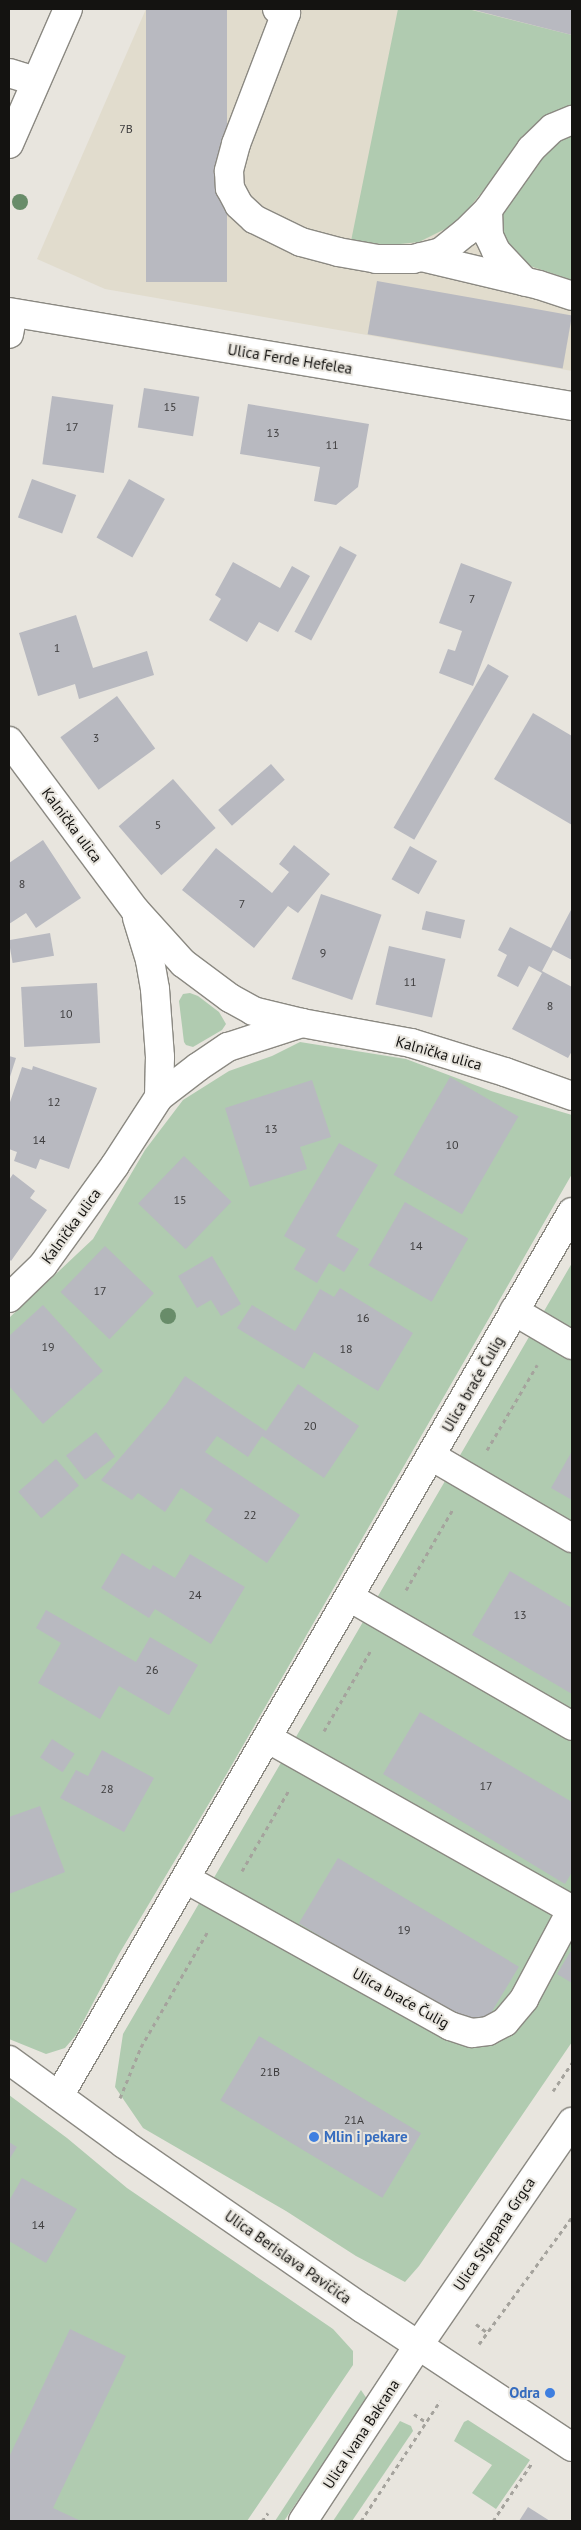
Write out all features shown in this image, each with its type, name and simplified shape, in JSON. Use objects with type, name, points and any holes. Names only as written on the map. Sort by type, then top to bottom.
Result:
[{"type":"street","points":[[9,144],[68,9]]},
{"type":"street","points":[[276,9],[286,13],[249,106],[229,171],[230,188],[238,204],[254,219],[279,233],[329,250],[376,259],[413,259],[441,252],[466,232],[488,210],[531,149],[553,128],[572,119]]},
{"type":"street","points":[[9,73],[36,81]]},
{"type":"street","points":[[488,210],[489,236],[496,251],[525,282]]},
{"type":"street","points":[[421,257],[525,282],[572,296]]},
{"type":"street","name":"Ulica Ferde Hefelea","points":[[10,320],[572,406]]},
{"type":"street","name":"Kalnička ulica","points":[[9,741],[135,910],[183,963],[211,986],[253,1011],[302,1023],[411,1043],[504,1072],[572,1096]]},
{"type":"street","name":"Kalnička ulica","points":[[135,910],[150,960],[155,990],[160,1057],[160,1097]]},
{"type":"street","name":"Kalnička ulica","points":[[9,1298],[44,1265],[115,1165],[160,1097],[198,1067],[228,1047],[302,1023]]},
{"type":"street","name":"Ulica braće Čulig","points":[[59,2096],[572,1212]]},
{"type":"street","points":[[514,1311],[563,1340]]},
{"type":"street","points":[[431,1456],[572,1538]]},
{"type":"street","points":[[349,1597],[572,1726]]},
{"type":"street","name":"Ulica braće Čulig","points":[[186,1879],[450,2026],[472,2033],[488,2031],[505,2022],[524,1999],[572,1909],[267,1738]]},
{"type":"street","name":"Ulica Berislava Pavičića","points":[[9,2060],[104,2130],[418,2346],[572,2447]]},
{"type":"street","name":"Ulica Stjepana Grgca","points":[[418,2346],[572,2122]]},
{"type":"street","name":"Ulica Ivana Bakrana","points":[[303,2521],[418,2346]]},
{"type":"path","points":[[104,2130],[141,2047],[225,1900],[470,1479],[563,1340]]},
{"type":"path","points":[[493,2521],[535,2458]]},
{"type":"shaded area","points":[[146,9],[572,9],[572,371],[105,289],[37,259]]},
{"type":"green space","points":[[398,9],[468,9],[572,35],[572,105],[512,155],[465,213],[447,228],[419,242],[391,245],[351,241]]},
{"type":"green space","points":[[572,129],[572,280],[509,259],[494,239],[500,206],[514,181]]},
{"type":"green space","points":[[190,993],[198,996],[219,1012],[226,1024],[222,1030],[193,1047],[186,1045],[184,1042],[179,1001],[183,994]]},
{"type":"green space","points":[[300,1042],[406,1059],[491,1091],[572,1115],[572,1174],[226,1775],[119,1954],[76,2035],[65,2048],[46,2054],[9,2039],[9,1318],[93,1239],[145,1150],[183,1100],[229,1071],[272,1056]]},
{"type":"green space","points":[[572,1263],[572,2042],[419,2266],[405,2282],[356,2256],[286,2211],[143,2128],[115,2087],[123,2034]]},
{"type":"green space","points":[[9,2095],[67,2138],[127,2188],[333,2329],[353,2351],[353,2365],[247,2521],[9,2521]]},
{"type":"green space","points":[[361,2390],[367,2399],[284,2521],[275,2521]]},
{"type":"green space","points":[[468,2420],[530,2460],[496,2509],[472,2493],[492,2465],[454,2441],[464,2422]]},
{"type":"green space","points":[[400,2421],[411,2426],[413,2431],[352,2521],[333,2521]]},
{"type":"building","points":[[146,9],[227,9],[227,282],[146,282]]},
{"type":"building","points":[[470,9],[572,9],[572,35]]},
{"type":"building","points":[[377,281],[572,315],[563,369],[368,334]]},
{"type":"building","points":[[144,388],[199,397],[193,436],[138,428]]},
{"type":"building","points":[[52,396],[113,405],[104,473],[42,464]]},
{"type":"building","points":[[248,404],[369,424],[358,487],[336,505],[314,501],[320,467],[240,454]]},
{"type":"building","points":[[32,479],[76,495],[62,534],[18,518]]},
{"type":"building","points":[[129,479],[165,499],[132,557],[97,538]]},
{"type":"building","points":[[340,546],[357,555],[311,641],[294,632]]},
{"type":"building","points":[[233,562],[280,588],[292,566],[310,576],[278,632],[259,622],[247,642],[209,620],[221,599],[215,595]]},
{"type":"building","points":[[461,563],[512,582],[473,686],[439,673],[448,649],[455,651],[462,631],[439,623]]},
{"type":"building","points":[[76,615],[93,668],[147,651],[154,675],[79,699],[75,684],[38,696],[19,633]]},
{"type":"building","points":[[488,664],[509,676],[414,840],[394,828]]},
{"type":"building","points":[[117,696],[155,749],[99,790],[60,737]]},
{"type":"building","points":[[533,713],[572,736],[572,825],[494,779]]},
{"type":"building","points":[[271,764],[285,780],[232,826],[218,810]]},
{"type":"building","points":[[173,779],[216,828],[161,875],[119,826]]},
{"type":"building","points":[[43,840],[81,898],[36,928],[26,913],[9,924],[9,863]]},
{"type":"building","points":[[294,845],[330,874],[298,913],[288,906],[254,948],[182,890],[216,848],[272,893],[289,872],[279,864]]},
{"type":"building","points":[[410,846],[437,861],[419,894],[392,879]]},
{"type":"building","points":[[321,894],[382,915],[352,1000],[292,979]]},
{"type":"building","points":[[572,908],[572,960],[553,950],[542,971],[572,987],[572,1051],[568,1058],[512,1029],[542,973],[529,966],[518,987],[497,976],[507,955],[498,950],[510,927],[551,948]]},
{"type":"building","points":[[426,911],[465,920],[461,939],[422,930]]},
{"type":"building","points":[[50,933],[54,956],[13,963],[9,940]]},
{"type":"building","points":[[389,946],[446,959],[432,1018],[376,1004]]},
{"type":"building","points":[[97,983],[100,1043],[24,1047],[21,987]]},
{"type":"building","points":[[9,1056],[16,1058],[9,1080]]},
{"type":"building","points":[[33,1066],[97,1088],[69,1169],[40,1159],[36,1169],[14,1161],[17,1152],[9,1149],[9,1105],[22,1067],[32,1070]]},
{"type":"building","points":[[450,1077],[518,1116],[462,1214],[394,1175]]},
{"type":"building","points":[[312,1080],[331,1137],[300,1147],[307,1169],[250,1187],[225,1108]]},
{"type":"building","points":[[339,1143],[378,1165],[336,1236],[359,1249],[344,1272],[329,1263],[317,1283],[294,1269],[306,1249],[284,1236]]},
{"type":"building","points":[[184,1156],[231,1202],[186,1249],[138,1203]]},
{"type":"building","points":[[13,1174],[35,1191],[30,1198],[47,1210],[11,1261],[9,1259],[9,1180]]},
{"type":"building","points":[[405,1202],[468,1238],[432,1302],[368,1265]]},
{"type":"building","points":[[105,1246],[154,1293],[109,1339],[61,1292]]},
{"type":"building","points":[[212,1256],[241,1304],[221,1316],[211,1300],[197,1308],[178,1276]]},
{"type":"building","points":[[340,1288],[413,1333],[378,1391],[314,1352],[304,1369],[237,1328],[252,1305],[295,1331],[320,1289],[334,1297]]},
{"type":"building","points":[[43,1305],[103,1371],[43,1424],[9,1386],[9,1336]]},
{"type":"building","points":[[185,1376],[266,1431],[298,1384],[359,1426],[324,1478],[262,1436],[248,1457],[217,1436],[205,1452],[300,1515],[267,1563],[205,1521],[213,1509],[181,1488],[165,1512],[138,1493],[132,1500],[101,1480],[167,1403]]},
{"type":"building","points":[[96,1432],[115,1456],[85,1480],[66,1455]]},
{"type":"building","points":[[572,1451],[572,1500],[551,1488]]},
{"type":"building","points":[[56,1459],[79,1485],[41,1518],[18,1492]]},
{"type":"building","points":[[122,1553],[150,1570],[153,1565],[175,1578],[190,1554],[245,1587],[211,1644],[155,1609],[149,1618],[101,1588]]},
{"type":"building","points":[[510,1571],[572,1608],[572,1694],[472,1635]]},
{"type":"building","points":[[46,1610],[136,1662],[150,1637],[198,1665],[169,1715],[119,1686],[100,1719],[38,1683],[61,1643],[36,1628]]},
{"type":"building","points":[[420,1712],[572,1802],[572,1872],[565,1884],[383,1774]]},
{"type":"building","points":[[52,1739],[75,1754],[63,1772],[40,1757]]},
{"type":"building","points":[[102,1750],[154,1778],[124,1832],[60,1798],[76,1770],[88,1776]]},
{"type":"building","points":[[40,1806],[65,1872],[9,1894],[9,1817]]},
{"type":"building","points":[[338,1858],[519,1967],[480,2032],[299,1923]]},
{"type":"building","points":[[572,1949],[572,1983],[557,1974]]},
{"type":"building","points":[[259,2036],[421,2133],[382,2198],[220,2100]]},
{"type":"building","points":[[9,2142],[17,2147],[9,2160]]},
{"type":"building","points":[[22,2178],[77,2209],[46,2263],[9,2241],[9,2201]]},
{"type":"building","points":[[70,2329],[126,2356],[53,2508],[81,2521],[9,2521],[9,2457]]},
{"type":"building","points":[[528,2507],[550,2521],[519,2521]]},
{"type":"place","name":"Mlin i pekare","points":[[314,2137]]},
{"type":"place","name":"Odra","points":[[550,2393]]}]
